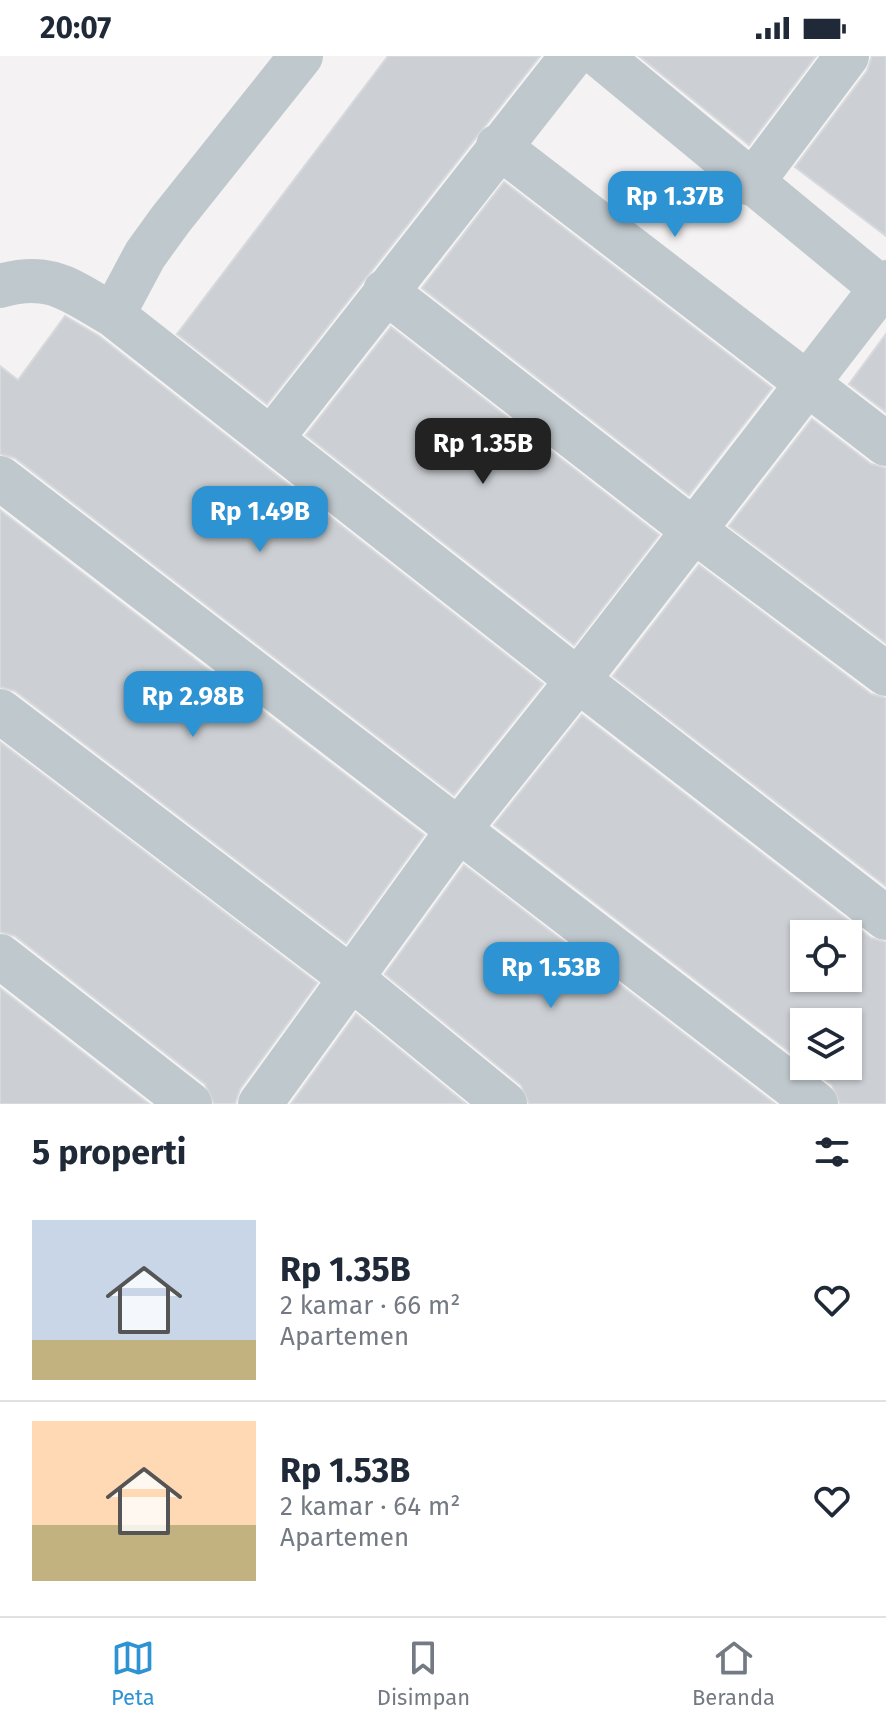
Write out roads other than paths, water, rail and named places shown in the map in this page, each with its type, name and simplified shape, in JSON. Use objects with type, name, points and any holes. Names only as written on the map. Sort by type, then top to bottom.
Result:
[{"type":"street","points":[[113,315],[162,231],[301,56]]},
{"type":"street","points":[[271,439],[498,146],[572,56]]},
{"type":"street","points":[[260,1104],[459,829],[578,680],[692,529],[810,385],[883,285],[751,184],[600,56]]},
{"type":"street","points":[[751,184],[847,56]]},
{"type":"street","points":[[498,146],[886,444]]},
{"type":"street","points":[[0,286],[28,278],[57,283],[113,315],[886,918]]},
{"type":"street","points":[[385,291],[692,529],[886,674]]},
{"type":"street","points":[[0,478],[816,1104]]},
{"type":"street","points":[[0,711],[351,978],[505,1104]]},
{"type":"street","points":[[0,956],[190,1104]]}]
